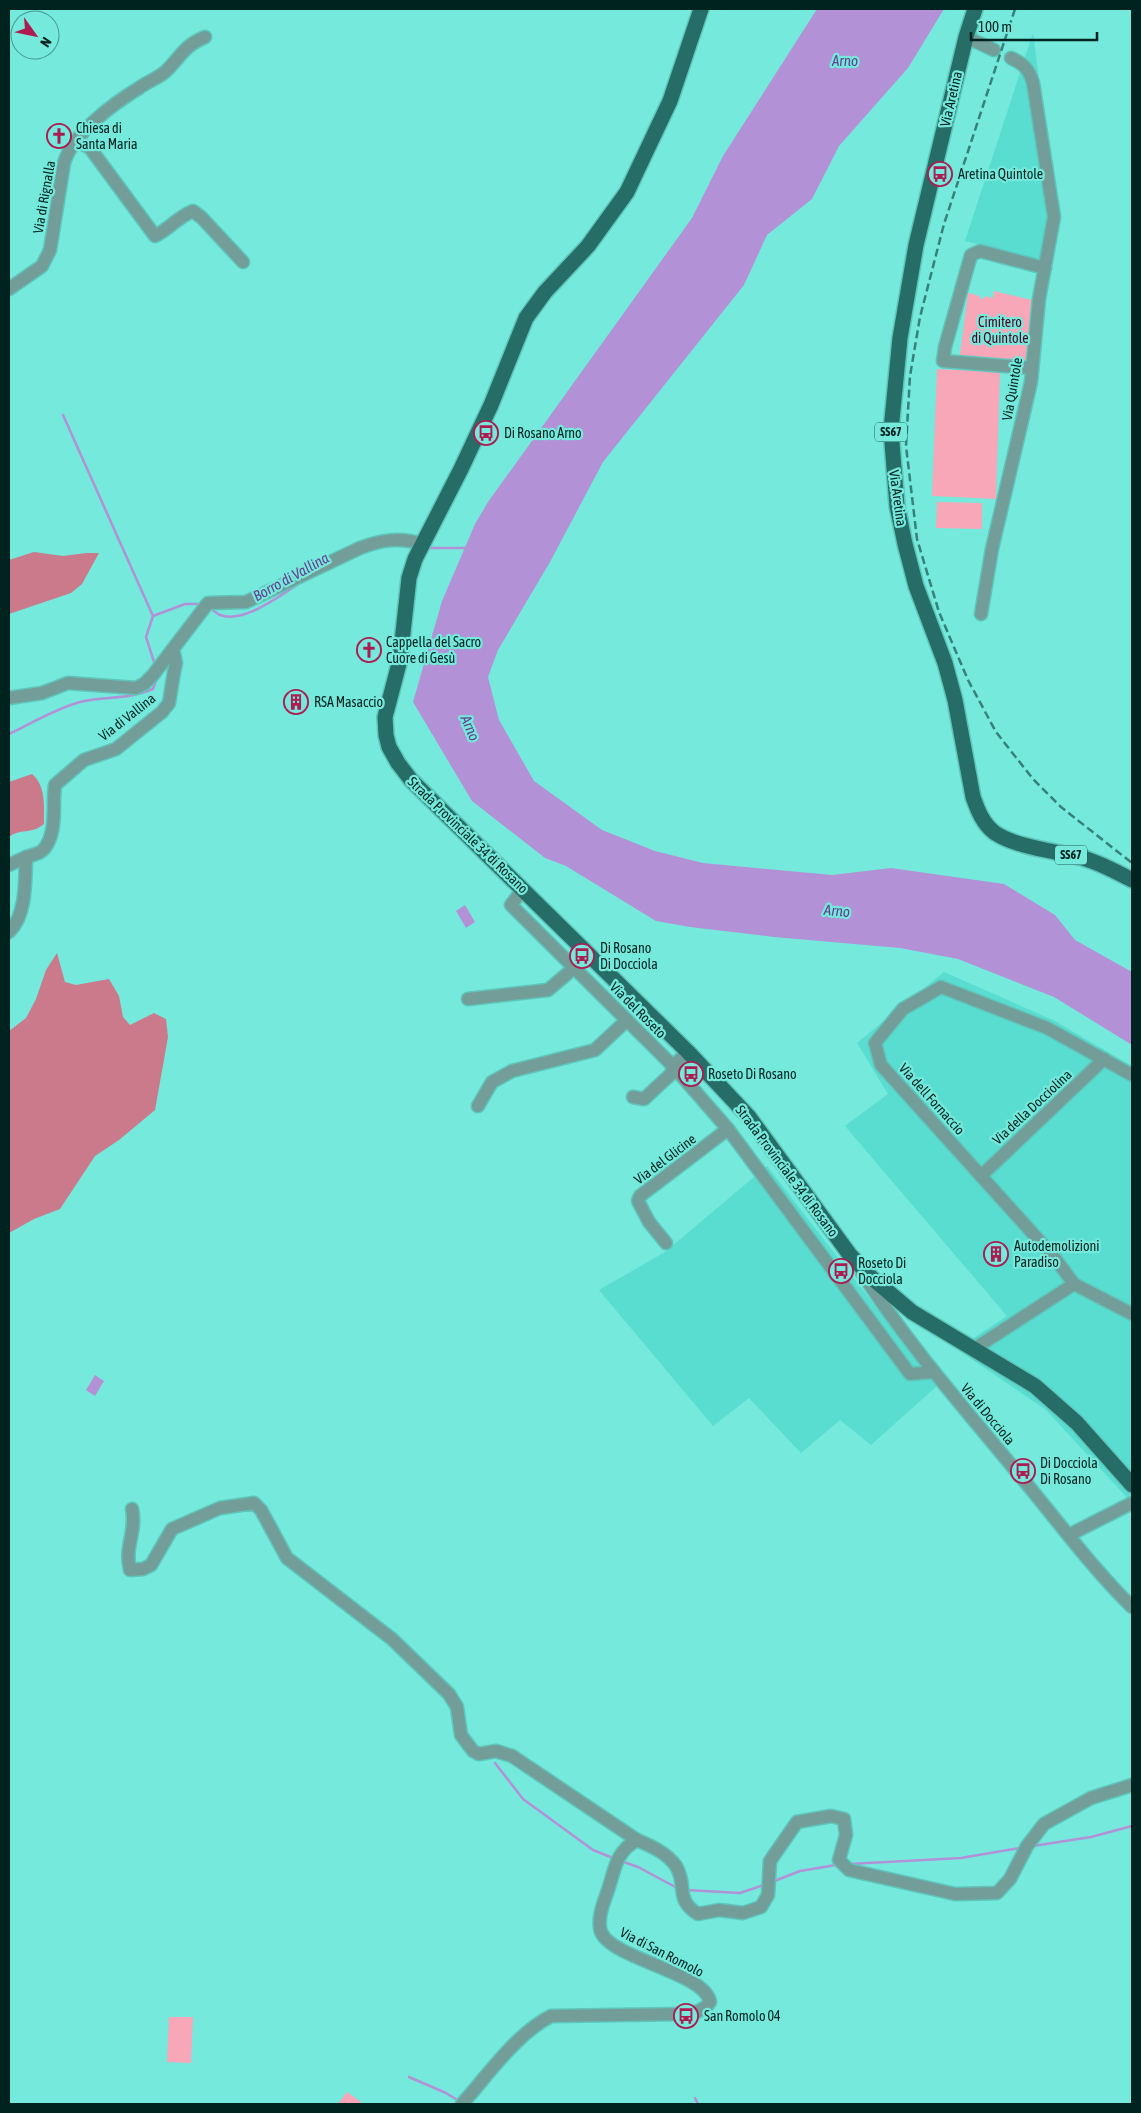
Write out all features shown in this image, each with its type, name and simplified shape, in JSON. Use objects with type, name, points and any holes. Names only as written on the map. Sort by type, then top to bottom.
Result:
[{"type":"main road","name":"Strada Provinciale 34 di Rosano","points":[[701,9],[670,101],[632,184],[588,246],[545,292],[526,318],[491,405],[461,469],[421,546],[409,578],[397,676],[385,717],[386,735],[398,764],[410,780],[688,1052],[749,1117],[850,1255],[872,1278],[912,1312],[1034,1386],[1077,1423],[1132,1485]]},
{"type":"main road","name":"Via Aretina","points":[[975,9],[966,37],[916,245],[900,338],[891,430],[897,506],[916,586],[945,663],[955,700],[972,797],[986,825],[1007,839],[1085,858],[1132,880]]},
{"type":"street","name":"Via di Rignalla","points":[[9,289],[42,266],[50,250],[64,163],[66,156],[77,141],[99,116],[138,88],[164,73],[190,44],[205,37]]},
{"type":"street","points":[[966,37],[994,50]]},
{"type":"street","name":"Via Quintole","points":[[981,614],[992,549],[1020,432],[1032,368],[1039,299],[1054,217],[1035,93],[1030,72],[1024,64],[1011,58]]},
{"type":"street","points":[[77,141],[90,148],[155,236],[164,232],[182,215],[193,212],[202,218],[243,262]]},
{"type":"street","points":[[1032,368],[943,361],[945,347],[971,255],[980,251],[1045,268]]},
{"type":"street","name":"Via di Vallina","points":[[9,698],[42,693],[68,683],[136,688],[144,684],[156,670],[205,606],[246,602],[360,548],[377,542],[404,539],[421,546]]},
{"type":"street","name":"Via di Vallina","points":[[9,865],[40,853],[45,848],[52,832],[55,785],[84,760],[116,749],[162,712],[169,703],[176,663],[173,649]]},
{"type":"street","points":[[9,932],[13,928],[20,910],[26,880],[26,857]]},
{"type":"street","name":"Via del Roseto","points":[[523,889],[511,905],[673,1066],[728,1129],[910,1374],[933,1372]]},
{"type":"street","points":[[468,1000],[548,990],[574,968]]},
{"type":"street","name":"Via dell Fornaccio","points":[[1074,1284],[1054,1258],[881,1065],[875,1044],[903,1009],[941,986],[1047,1028],[1132,1075]]},
{"type":"street","points":[[478,1106],[492,1082],[512,1071],[595,1050],[626,1020]]},
{"type":"street","points":[[633,1097],[644,1099],[670,1074],[673,1066],[688,1052]]},
{"type":"street","name":"Via della Docciolina","points":[[981,1176],[1104,1060]]},
{"type":"street","name":"Via del Glicine","points":[[666,1243],[649,1222],[638,1201],[640,1196],[728,1129]]},
{"type":"street","name":"Via di Docciola","points":[[850,1255],[879,1300],[933,1372],[1105,1580],[1132,1607]]},
{"type":"street","points":[[974,1349],[1074,1284],[1132,1314]]},
{"type":"street","points":[[132,1509],[133,1524],[127,1556],[130,1570],[143,1569],[152,1565],[172,1529],[220,1508],[254,1503],[261,1510],[287,1558],[392,1639],[448,1694],[457,1707],[460,1735],[472,1751],[479,1754],[496,1751],[512,1756],[637,1840],[658,1849],[676,1866],[682,1881],[683,1897],[688,1908],[698,1914],[719,1910],[743,1913],[762,1907],[768,1895],[770,1861],[797,1822],[831,1816],[844,1819],[846,1835],[839,1860],[849,1870],[955,1894],[997,1893],[1010,1879],[1027,1846],[1044,1824],[1091,1798],[1132,1786]]},
{"type":"street","points":[[1069,1535],[1132,1503]]},
{"type":"street","name":"Via di San Romolo","points":[[462,2104],[522,2037],[537,2024],[551,2016],[684,2014],[696,2012],[707,2006],[710,2002],[705,1991],[610,1943],[600,1930],[600,1914],[618,1859],[627,1846],[637,1840]]},
{"type":"shaded area","points":[[1033,33],[1055,202],[1041,260],[965,241]]},
{"type":"shaded area","points":[[34,552],[63,556],[99,553],[82,584],[71,593],[9,614],[9,560]]},
{"type":"shaded area","points":[[32,774],[37,779],[42,790],[44,824],[35,829],[13,834],[9,837],[9,782]]},
{"type":"shaded area","points":[[57,953],[65,982],[76,985],[109,979],[119,996],[123,1017],[130,1025],[154,1013],[166,1019],[168,1037],[155,1110],[119,1140],[95,1156],[60,1209],[34,1219],[9,1233],[9,1031],[26,1018],[36,999],[46,970]]},
{"type":"shaded area","points":[[944,972],[1053,1020],[1132,1066],[1132,1503],[1046,1410],[957,1349],[1007,1316],[845,1126],[888,1094],[857,1043]]},
{"type":"shaded area","points":[[767,1166],[937,1386],[871,1445],[840,1420],[801,1453],[749,1398],[713,1426],[599,1290],[665,1252]]},
{"type":"green space","name":"Cimitero di Quintole","points":[[994,291],[1032,300],[1033,338],[1029,366],[959,361],[968,293],[984,299],[985,296],[993,298]]},
{"type":"green space","points":[[937,369],[1000,372],[996,499],[932,496]]},
{"type":"green space","points":[[937,502],[982,503],[982,529],[936,528]]},
{"type":"green space","points":[[169,2017],[193,2017],[191,2063],[167,2062]]},
{"type":"green space","points":[[347,2092],[361,2102],[359,2104],[338,2104]]},
{"type":"water","name":"Arno","points":[[817,9],[944,9],[908,68],[839,146],[812,199],[767,235],[744,285],[603,462],[550,562],[498,650],[488,677],[499,720],[534,781],[602,830],[655,851],[703,863],[832,875],[891,868],[1004,884],[1055,915],[1075,940],[1132,972],[1132,1045],[1054,997],[958,959],[900,948],[774,937],[656,921],[566,866],[545,858],[472,801],[413,702],[442,601],[475,524],[488,502],[692,218],[723,156]]},
{"type":"water","points":[[465,905],[475,922],[466,928],[456,911]]},
{"type":"water","points":[[95,1375],[104,1381],[95,1396],[86,1390]]},
{"type":"waterway","points":[[63,415],[153,616]]},
{"type":"waterway","name":"Borro di Vallina","points":[[427,548],[466,548]]},
{"type":"waterway","name":"Borro di Vallina","points":[[210,608],[220,615],[230,617],[251,612],[302,582]]},
{"type":"waterway","name":"Borro di Vallina","points":[[155,665],[146,637],[153,616],[185,604],[201,604]]},
{"type":"waterway","name":"Borro di Vallina","points":[[9,734],[53,712],[80,702],[135,695],[153,689],[158,675]]},
{"type":"waterway","points":[[495,1763],[523,1799],[593,1850],[613,1858]]},
{"type":"waterway","points":[[1033,1846],[1091,1837],[1132,1826]]},
{"type":"waterway","points":[[849,1864],[961,1858],[1020,1848]]},
{"type":"waterway","points":[[621,1861],[638,1867],[679,1889]]},
{"type":"waterway","points":[[772,1882],[800,1871],[836,1865]]},
{"type":"waterway","points":[[686,1890],[740,1893],[764,1885]]},
{"type":"waterway","points":[[409,2077],[446,2093],[459,2101]]},
{"type":"waterway","points":[[695,2098],[698,2104]]},
{"type":"railway","points":[[1015,9],[944,224],[920,317],[910,376],[906,446],[917,539],[939,612],[968,680],[996,732],[1033,779],[1061,807],[1132,863]]},
{"type":"place","name":"Chiesa di Santa Maria","points":[[59,136]]},
{"type":"place","name":"Aretina Quintole","points":[[940,174]]},
{"type":"place","name":"Di Rosano Arno","points":[[486,433]]},
{"type":"place","name":"Cappella del Sacro Cuore di Gesù","points":[[369,650]]},
{"type":"place","name":"RSA Masaccio","points":[[296,702]]},
{"type":"place","name":"Di Rosano Di Docciola","points":[[582,956]]},
{"type":"place","name":"Roseto Di Rosano","points":[[691,1074]]},
{"type":"place","name":"Autodemolizioni Paradiso","points":[[996,1254]]},
{"type":"place","name":"Roseto Di Docciola","points":[[841,1271]]},
{"type":"place","name":"Di Docciola Di Rosano","points":[[1023,1471]]},
{"type":"place","name":"San Romolo 04","points":[[686,2016]]}]
